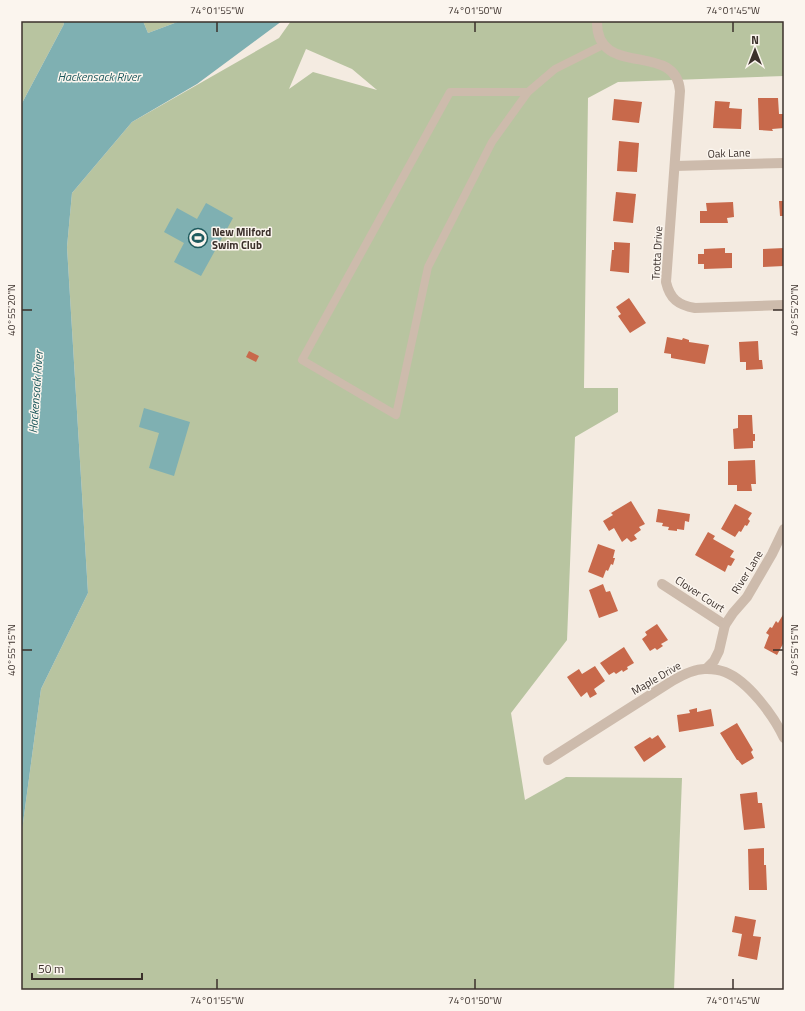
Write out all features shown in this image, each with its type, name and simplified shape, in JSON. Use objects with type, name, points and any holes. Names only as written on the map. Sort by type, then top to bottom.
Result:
[{"type":"street","points":[[597,21],[597,31],[603,45]]},
{"type":"street","name":"Trotta Drive","points":[[603,45],[607,50],[616,55],[665,66],[677,78],[680,84],[666,282],[669,292],[675,301],[684,306],[695,308],[784,305]]},
{"type":"street","name":"Oak Lane","points":[[675,166],[784,163]]},
{"type":"street","name":"River Lane","points":[[725,625],[747,597],[772,554],[784,529]]},
{"type":"street","name":"Clover Court","points":[[662,584],[725,625]]},
{"type":"street","points":[[706,669],[714,660],[719,650],[725,625]]},
{"type":"street","name":"Maple Drive","points":[[548,760],[684,674],[706,669],[725,672],[742,682],[770,713],[784,738]]},
{"type":"lane","points":[[528,92],[450,92],[302,360],[396,415],[428,267],[492,142],[528,92],[555,69],[603,45]]},
{"type":"green space","points":[[21,21],[63,21],[64,24],[21,105]]},
{"type":"green space","points":[[143,21],[180,21],[148,33]]},
{"type":"green space","points":[[291,21],[784,21],[784,76],[618,82],[588,98],[584,388],[618,388],[618,412],[575,437],[567,640],[511,713],[525,800],[566,777],[682,778],[674,990],[21,990],[21,838],[41,689],[88,593],[67,247],[72,193],[132,122],[279,38]],"holes":[[[306,49],[352,69],[377,90],[313,72],[289,89]]]},
{"type":"water","name":"Hackensack River","points":[[63,21],[143,21],[148,33],[180,21],[282,21],[197,84],[132,122],[72,193],[67,247],[88,593],[41,689],[21,838],[21,105],[64,24]]},
{"type":"water","name":"New Milford Swim Club","points":[[206,203],[233,218],[201,276],[174,262],[184,243],[164,232],[177,208],[197,219]]},
{"type":"water","points":[[144,408],[190,422],[174,476],[149,468],[159,433],[139,427]]},
{"type":"building","points":[[758,98],[778,98],[779,114],[784,114],[784,128],[772,129],[773,131],[759,130]]},
{"type":"building","points":[[614,99],[642,102],[639,123],[612,120]]},
{"type":"building","points":[[715,101],[730,102],[729,108],[742,109],[741,129],[713,128]]},
{"type":"building","points":[[619,141],[639,143],[637,172],[617,171]]},
{"type":"building","points":[[616,192],[636,194],[633,223],[613,221]]},
{"type":"building","points":[[779,201],[784,201],[784,216],[780,216]]},
{"type":"building","points":[[733,202],[734,217],[727,218],[728,223],[700,223],[700,211],[707,211],[706,203]]},
{"type":"building","points":[[614,242],[630,243],[629,273],[610,271]]},
{"type":"building","points":[[725,248],[725,253],[732,253],[732,268],[704,269],[704,264],[698,264],[698,254],[704,254],[704,249]]},
{"type":"building","points":[[784,248],[784,266],[763,267],[763,249]]},
{"type":"building","points":[[629,298],[646,323],[630,333],[618,316],[621,314],[616,307]]},
{"type":"building","points":[[667,337],[682,340],[683,338],[689,340],[689,342],[709,345],[705,364],[671,358],[671,354],[664,353]]},
{"type":"building","points":[[758,341],[759,360],[762,360],[763,369],[746,370],[746,362],[740,362],[739,342]]},
{"type":"building","points":[[249,351],[259,356],[256,362],[246,357]]},
{"type":"building","points":[[738,415],[752,415],[753,434],[755,434],[753,448],[734,449],[733,429],[738,428]]},
{"type":"building","points":[[755,460],[756,484],[751,484],[752,491],[737,491],[737,485],[728,485],[728,461]]},
{"type":"building","points":[[631,501],[645,524],[639,527],[641,530],[634,535],[637,539],[631,542],[627,538],[622,542],[614,528],[609,531],[603,521],[613,515],[611,513]]},
{"type":"building","points":[[735,504],[752,513],[748,519],[750,521],[747,526],[745,525],[741,532],[739,531],[735,537],[721,529]]},
{"type":"building","points":[[658,509],[690,514],[689,522],[685,521],[684,530],[668,530],[669,527],[662,526],[663,523],[656,522]]},
{"type":"building","points":[[708,532],[715,536],[713,539],[734,551],[730,557],[735,559],[731,566],[728,565],[725,572],[695,555]]},
{"type":"building","points":[[598,544],[615,550],[613,565],[611,564],[608,571],[606,570],[603,578],[588,572]]},
{"type":"building","points":[[603,584],[606,592],[610,591],[618,611],[599,618],[589,590]]},
{"type":"building","points":[[784,613],[784,642],[777,655],[764,648],[769,635],[766,633],[770,627],[772,628],[776,621],[778,623]]},
{"type":"building","points":[[657,624],[668,640],[661,644],[663,646],[657,650],[655,648],[650,651],[642,639],[647,635],[645,632]]},
{"type":"building","points":[[624,647],[634,663],[627,667],[628,669],[623,672],[622,670],[616,674],[614,672],[609,675],[600,663]]},
{"type":"building","points":[[595,666],[605,681],[594,689],[597,694],[590,698],[587,692],[581,697],[567,677],[579,669],[582,674]]},
{"type":"building","points":[[697,708],[697,712],[711,709],[714,726],[679,732],[677,715],[690,713],[689,710]]},
{"type":"building","points":[[737,723],[753,750],[751,752],[754,758],[742,765],[737,760],[720,733]]},
{"type":"building","points":[[658,735],[666,747],[644,762],[634,747],[650,737],[652,739]]},
{"type":"building","points":[[757,792],[758,803],[762,803],[765,828],[744,830],[740,794]]},
{"type":"building","points":[[764,848],[764,865],[766,865],[767,890],[749,890],[748,849]]},
{"type":"building","points":[[735,916],[756,920],[753,936],[761,937],[757,960],[738,956],[742,934],[732,932]]},
{"type":"place","name":"New Milford Swim Club","points":[[198,238]]}]
